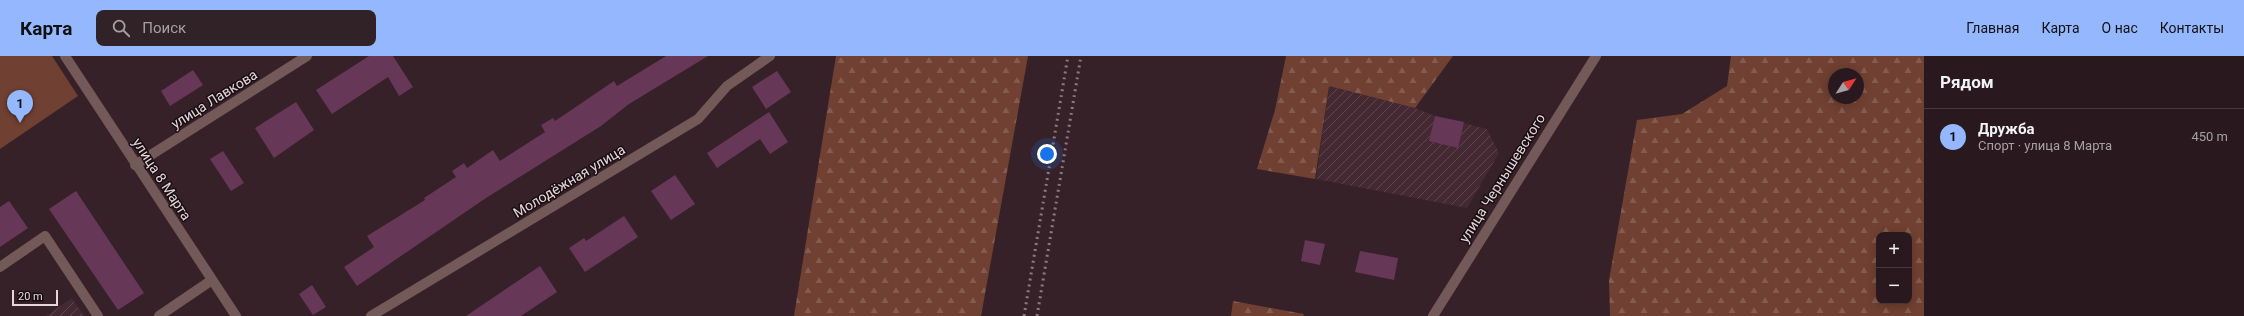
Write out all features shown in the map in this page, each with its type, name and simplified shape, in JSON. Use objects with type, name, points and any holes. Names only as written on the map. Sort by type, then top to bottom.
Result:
[{"type":"street","name":"улица 8 Марта","points":[[65,56],[236,316]]},
{"type":"street","name":"улица Лавкова","points":[[136,165],[307,56]]},
{"type":"street","name":"Молодёжная улица","points":[[371,316],[698,119],[727,86],[770,56]]},
{"type":"street","name":"улица Чернышевского","points":[[1433,316],[1596,56]]},
{"type":"street","points":[[0,267],[45,236],[98,316]]},
{"type":"street","points":[[158,316],[212,280]]},
{"type":"shaded area","points":[[1329,86],[1415,108],[1435,116],[1487,129],[1499,153],[1467,208],[1316,179]]},
{"type":"shaded area","points":[[72,298],[84,316],[46,316]]},
{"type":"green space","points":[[0,56],[52,56],[78,96],[0,149]]},
{"type":"green space","points":[[836,56],[1028,56],[981,316],[794,316]]},
{"type":"green space","points":[[1286,56],[1453,56],[1415,108],[1329,86],[1315,179],[1257,169],[1275,110]]},
{"type":"green space","points":[[1731,56],[1924,56],[1924,316],[1610,316],[1609,280],[1637,120],[1682,114],[1727,86]]},
{"type":"green space","points":[[1233,301],[1304,314],[1303,316],[1231,316]]},
{"type":"building","points":[[369,56],[393,56],[413,87],[399,96],[388,77],[332,114],[316,90]]},
{"type":"building","points":[[666,56],[708,56],[629,104],[601,126],[486,198],[357,286],[344,267],[374,247],[367,236],[425,200],[424,198],[456,177],[452,171],[464,163],[467,168],[493,150],[500,161],[545,132],[541,125],[553,118],[555,121],[614,81],[617,86]]},
{"type":"building","points":[[193,70],[203,85],[170,106],[161,91]]},
{"type":"building","points":[[777,71],[791,92],[766,109],[752,87]]},
{"type":"building","points":[[296,102],[314,130],[274,158],[255,128]]},
{"type":"building","points":[[769,112],[788,142],[770,154],[760,139],[717,168],[707,153]]},
{"type":"building","points":[[1435,116],[1464,122],[1458,148],[1429,141]]},
{"type":"building","points":[[223,151],[244,183],[231,191],[210,159]]},
{"type":"building","points":[[675,175],[695,204],[671,220],[651,191]]},
{"type":"building","points":[[76,191],[144,293],[118,310],[49,209]]},
{"type":"building","points":[[9,201],[28,228],[0,247],[0,207]]},
{"type":"building","points":[[624,216],[638,237],[585,272],[569,248],[584,238],[586,241]]},
{"type":"building","points":[[1305,240],[1325,244],[1320,265],[1301,261]]},
{"type":"building","points":[[1360,251],[1398,258],[1394,280],[1355,272]]},
{"type":"building","points":[[540,266],[557,292],[521,316],[466,316]]},
{"type":"building","points":[[312,285],[326,307],[313,315],[299,294]]},
{"type":"railway","points":[[1024,316],[1068,56]]},
{"type":"railway","points":[[1037,316],[1081,56]]},
{"type":"place","name":"Дружба","points":[[20,123]]}]
